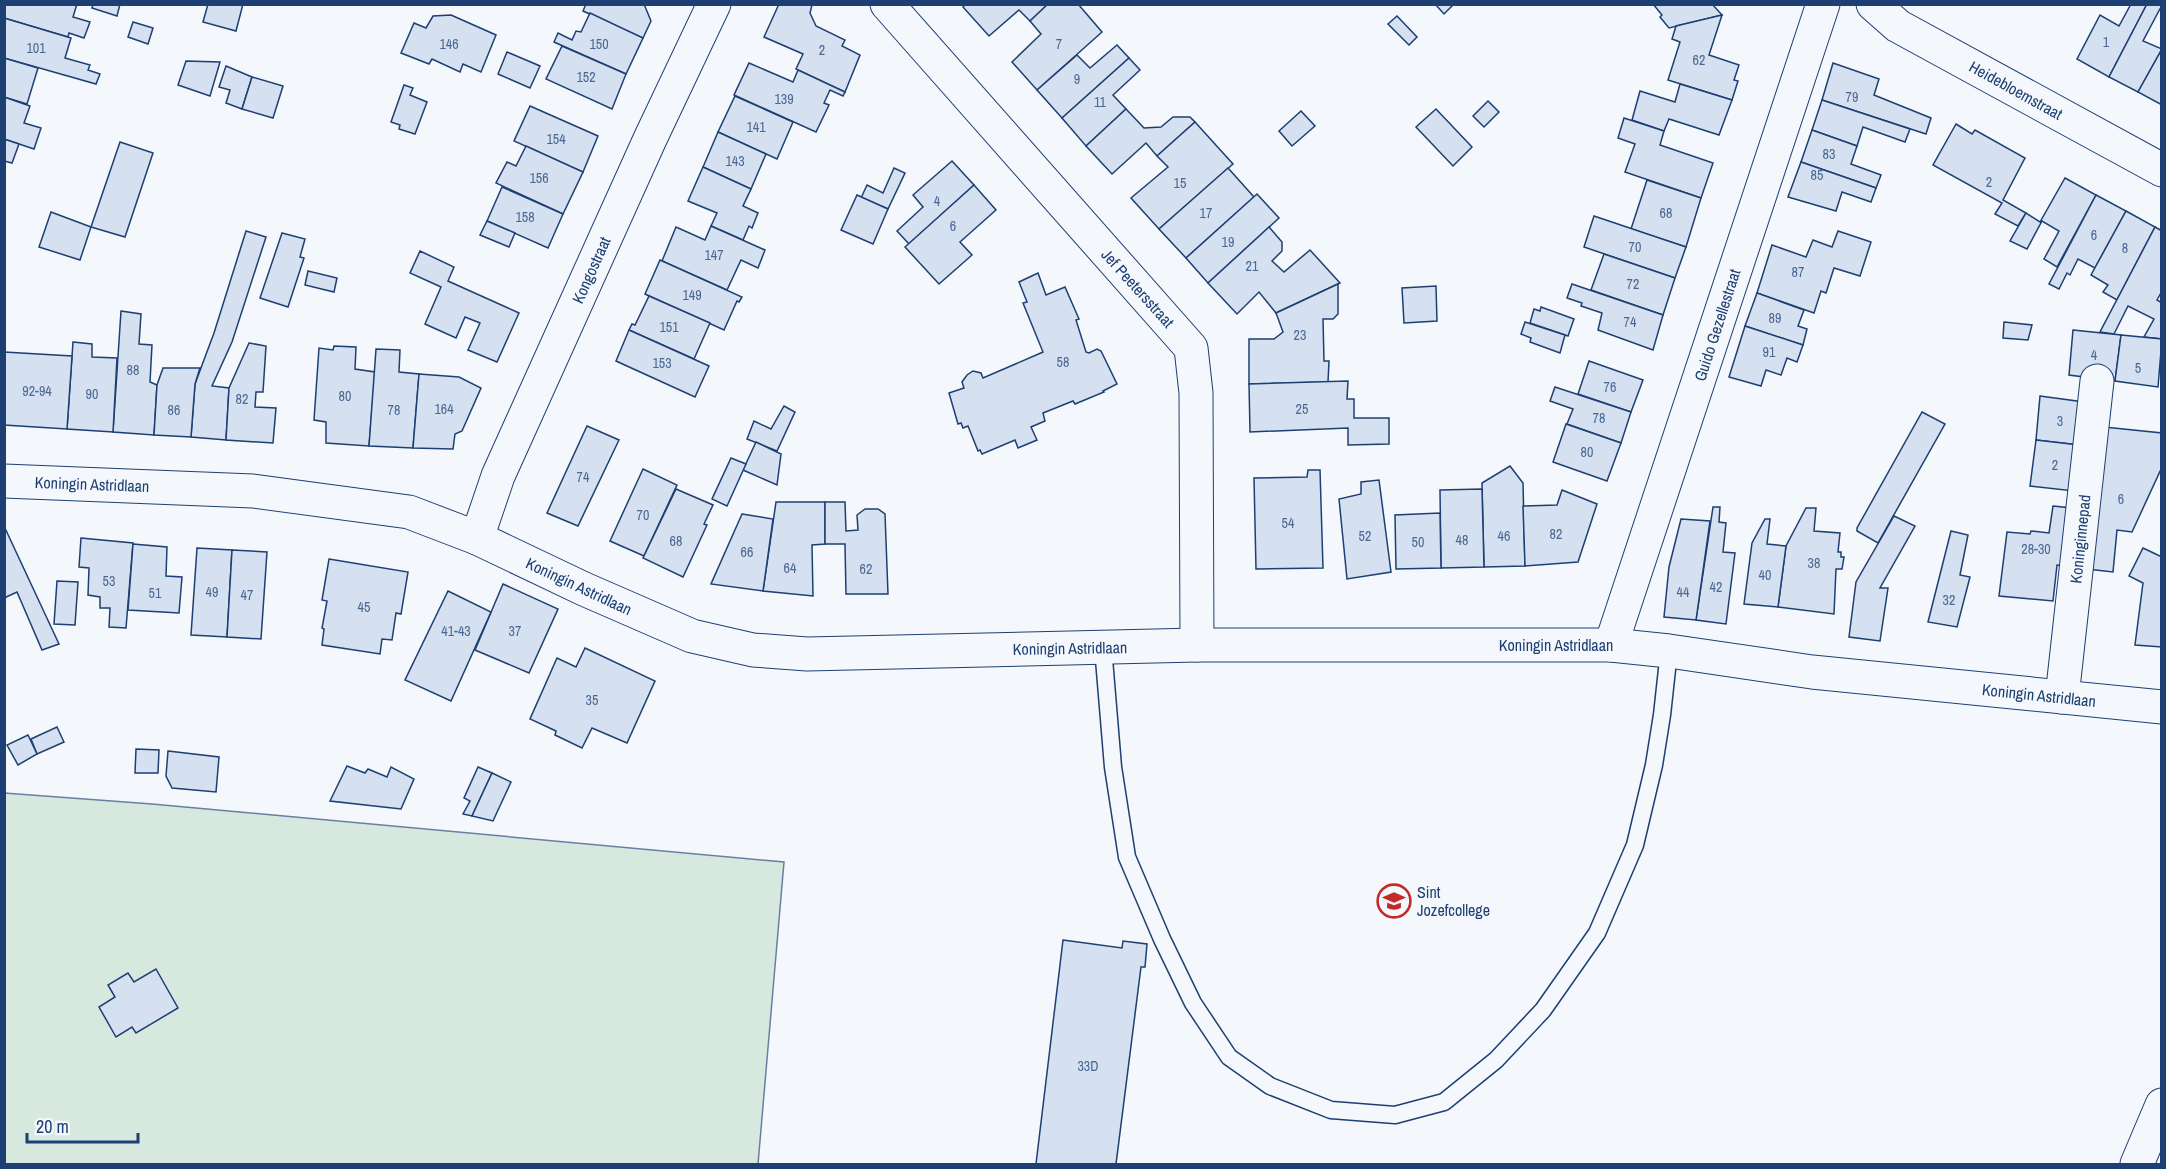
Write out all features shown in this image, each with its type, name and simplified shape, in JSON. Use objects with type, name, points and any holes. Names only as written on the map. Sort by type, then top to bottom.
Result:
[{"type":"street","name":"Kongostraat","points":[[477,538],[498,476],[650,139],[714,4]]},
{"type":"street","name":"Jef Peetersstraat","points":[[887,4],[1191,348],[1196,393],[1197,645]]},
{"type":"street","name":"Guido Gezellestraat","points":[[1611,645],[1823,4]]},
{"type":"street","name":"Heidebloemstraat","points":[[1873,4],[1898,26],[2162,170]]},
{"type":"street","name":"Koninginnepad","points":[[2062,697],[2097,381]]},
{"type":"street","name":"Koningin Astridlaan","points":[[4,481],[253,491],[409,512],[477,538],[584,590],[692,636],[753,650],[807,654],[1197,645],[1611,645],[1812,672],[2162,707]]},
{"type":"street","points":[[2137,1164],[2162,1105]]},
{"type":"lane","points":[[1103,647],[1113,767],[1127,857],[1162,939],[1193,1003],[1229,1057],[1270,1086],[1331,1110],[1395,1115],[1444,1102],[1496,1060],[1543,1010],[1597,933],[1635,845],[1661,725],[1669,651]]},
{"type":"shaded area","points":[[4,793],[152,804],[784,862],[758,1164],[5,1164]]},
{"type":"building","points":[[4,4],[77,4],[73,17],[90,22],[84,38],[69,33],[68,37],[4,18]]},
{"type":"building","points":[[93,4],[120,4],[117,16],[92,8]]},
{"type":"building","points":[[208,4],[243,4],[236,31],[203,22]]},
{"type":"building","points":[[586,4],[644,4],[651,21],[643,38],[583,11]]},
{"type":"building","points":[[779,4],[812,5],[810,13],[816,26],[845,40],[842,46],[860,55],[845,92],[796,69],[803,54],[764,37]]},
{"type":"building","points":[[965,4],[1048,4],[1030,21],[1019,10],[989,36],[963,7]]},
{"type":"building","points":[[1048,4],[1078,4],[1102,32],[1037,90],[1012,62],[1041,34],[1030,21]]},
{"type":"building","points":[[1435,4],[1454,4],[1444,14]]},
{"type":"building","points":[[1653,4],[1712,4],[1722,15],[1669,28]]},
{"type":"building","points":[[2131,4],[2147,4],[2109,77],[2077,59],[2100,15],[2119,26]]},
{"type":"building","points":[[2147,4],[2162,5],[2143,41],[2162,49],[2138,92],[2109,77]]},
{"type":"building","points":[[590,13],[643,38],[626,74],[554,42],[558,33],[572,40],[576,31],[581,32]]},
{"type":"building","points":[[451,15],[496,35],[481,72],[463,64],[460,72],[432,59],[429,64],[401,53],[414,23],[426,28],[433,16]]},
{"type":"building","points":[[1722,15],[1709,55],[1739,65],[1734,80],[1738,81],[1732,100],[1668,80],[1680,42],[1672,39],[1676,26]]},
{"type":"building","points":[[1397,16],[1417,37],[1409,45],[1388,24]]},
{"type":"building","points":[[4,18],[71,38],[65,58],[90,65],[88,70],[100,74],[96,84],[4,58]]},
{"type":"building","points":[[133,22],[153,28],[148,44],[128,37]]},
{"type":"building","points":[[1117,45],[1129,58],[1062,118],[1037,90],[1077,55],[1090,68]]},
{"type":"building","points":[[562,46],[626,74],[612,109],[546,79]]},
{"type":"building","points":[[2162,49],[2162,105],[2138,92]]},
{"type":"building","points":[[507,52],[540,66],[530,88],[498,74]]},
{"type":"building","points":[[4,58],[38,68],[27,104],[4,97]]},
{"type":"building","points":[[1129,58],[1140,70],[1113,95],[1126,109],[1086,146],[1062,118]]},
{"type":"building","points":[[186,61],[220,62],[210,96],[178,85]]},
{"type":"building","points":[[749,63],[793,82],[798,70],[845,92],[843,96],[830,90],[824,103],[829,105],[816,132],[734,95]]},
{"type":"building","points":[[1833,63],[1879,79],[1874,95],[1931,118],[1926,134],[1822,100]]},
{"type":"building","points":[[226,66],[252,77],[242,109],[226,103],[230,90],[219,87]]},
{"type":"building","points":[[252,77],[283,86],[273,118],[242,109]]},
{"type":"building","points":[[1680,84],[1732,100],[1719,135],[1669,119],[1664,131],[1632,120],[1640,91],[1675,102]]},
{"type":"building","points":[[404,85],[413,88],[410,95],[427,102],[415,134],[399,129],[400,125],[391,122]]},
{"type":"building","points":[[735,96],[793,122],[777,159],[718,132]]},
{"type":"building","points":[[4,97],[30,106],[24,123],[41,128],[34,149],[4,139]]},
{"type":"building","points":[[1822,100],[1910,129],[1905,142],[1863,127],[1857,146],[1812,130]]},
{"type":"building","points":[[1488,101],[1499,112],[1484,127],[1473,116]]},
{"type":"building","points":[[530,106],[598,136],[583,172],[514,141]]},
{"type":"building","points":[[1126,109],[1144,128],[1161,127],[1173,117],[1190,117],[1195,122],[1157,156],[1146,143],[1112,174],[1086,146]]},
{"type":"building","points":[[1436,109],[1472,147],[1453,166],[1416,127]]},
{"type":"building","points":[[1301,111],[1315,126],[1292,146],[1279,131]]},
{"type":"building","points":[[1624,118],[1664,131],[1660,145],[1713,163],[1701,198],[1625,172],[1635,144],[1618,138]]},
{"type":"building","points":[[1195,122],[1233,164],[1159,229],[1131,198],[1168,167],[1157,156]]},
{"type":"building","points":[[1956,124],[1972,134],[1975,130],[2025,158],[2003,200],[2026,213],[2018,226],[1995,214],[2002,203],[1933,165]]},
{"type":"building","points":[[1812,130],[1857,146],[1851,164],[1881,175],[1876,188],[1801,162]]},
{"type":"building","points":[[718,132],[766,154],[751,189],[703,167]]},
{"type":"building","points":[[4,139],[19,144],[12,163],[4,161]]},
{"type":"building","points":[[120,142],[153,153],[125,237],[91,227]]},
{"type":"building","points":[[526,146],[583,172],[563,214],[496,183],[507,162],[516,166]]},
{"type":"building","points":[[952,161],[974,185],[909,244],[897,231],[923,207],[913,195]]},
{"type":"building","points":[[1801,162],[1876,188],[1871,202],[1842,192],[1836,211],[1788,197]]},
{"type":"building","points":[[703,167],[751,189],[743,206],[758,213],[752,228],[749,226],[743,240],[711,226],[717,213],[688,201]]},
{"type":"building","points":[[894,168],[905,173],[888,209],[861,198],[867,185],[883,193]]},
{"type":"building","points":[[1228,168],[1254,197],[1186,258],[1159,229]]},
{"type":"building","points":[[2065,178],[2096,195],[2057,267],[2044,259],[2059,231],[2042,221],[2027,249],[2010,241],[2026,213],[2040,222]]},
{"type":"building","points":[[1647,180],[1701,198],[1686,247],[1631,229]]},
{"type":"building","points":[[974,185],[996,210],[960,242],[972,255],[939,284],[905,247]]},
{"type":"building","points":[[502,187],[563,214],[548,248],[487,221]]},
{"type":"building","points":[[1257,194],[1279,218],[1208,283],[1186,258]]},
{"type":"building","points":[[857,195],[888,209],[873,244],[841,230]]},
{"type":"building","points":[[2096,195],[2126,211],[2095,268],[2078,259],[2070,275],[2067,273],[2059,289],[2049,284]]},
{"type":"building","points":[[2126,211],[2155,227],[2117,300],[2103,292],[2108,285],[2091,275]]},
{"type":"building","points":[[51,212],[91,227],[80,260],[39,247]]},
{"type":"building","points":[[1594,216],[1686,247],[1675,278],[1584,247]]},
{"type":"building","points":[[487,221],[515,233],[509,247],[480,235]]},
{"type":"building","points":[[711,226],[765,250],[758,268],[741,260],[727,290],[662,261],[676,227],[705,240]]},
{"type":"building","points":[[1269,227],[1282,242],[1282,251],[1272,261],[1284,272],[1310,250],[1340,283],[1276,313],[1259,292],[1237,314],[1208,283]]},
{"type":"building","points":[[2155,227],[2162,231],[2162,291],[2157,300],[2162,303],[2162,339],[2144,337],[2154,319],[2128,306],[2114,334],[2100,332]]},
{"type":"building","points":[[246,231],[266,237],[232,342],[212,386],[229,388],[226,440],[191,437],[195,384],[214,333]]},
{"type":"building","points":[[1838,231],[1871,242],[1860,276],[1834,268],[1826,293],[1821,291],[1814,313],[1757,293],[1772,245],[1806,257],[1813,240],[1832,247]]},
{"type":"building","points":[[282,233],[305,239],[300,257],[304,258],[288,307],[260,298]]},
{"type":"building","points":[[420,251],[454,267],[448,281],[519,313],[497,362],[468,350],[480,323],[465,317],[456,338],[425,324],[441,287],[410,273]]},
{"type":"building","points":[[1604,254],[1675,278],[1663,315],[1591,290]]},
{"type":"building","points":[[660,260],[742,297],[739,302],[737,301],[724,330],[645,294]]},
{"type":"building","points":[[308,271],[337,278],[334,292],[305,285]]},
{"type":"building","points":[[1038,273],[1046,295],[1065,287],[1079,319],[1076,320],[1086,352],[1097,349],[1101,351],[1117,384],[1075,404],[1073,401],[1043,413],[1045,421],[1031,427],[1037,440],[1018,448],[1015,440],[982,454],[980,450],[978,451],[968,426],[963,428],[961,423],[958,424],[949,393],[964,388],[962,382],[973,371],[981,373],[983,378],[1043,352],[1023,303],[1027,302],[1019,282]]},
{"type":"building","points":[[1338,284],[1338,314],[1333,319],[1323,319],[1324,361],[1329,361],[1328,382],[1249,384],[1249,339],[1274,339],[1283,332],[1276,313]]},
{"type":"building","points":[[1572,284],[1663,315],[1653,350],[1598,330],[1602,313],[1581,306],[1582,303],[1567,298]]},
{"type":"building","points":[[1436,286],[1437,321],[1404,323],[1402,288]]},
{"type":"building","points":[[1757,293],[1804,310],[1798,326],[1807,329],[1803,345],[1745,326]]},
{"type":"building","points":[[649,296],[710,323],[694,359],[629,330],[632,324],[635,325]]},
{"type":"building","points":[[1541,307],[1574,319],[1568,336],[1530,323],[1534,309],[1540,311]]},
{"type":"building","points":[[121,311],[141,314],[139,344],[152,345],[150,382],[157,385],[154,435],[113,432]]},
{"type":"building","points":[[1525,322],[1565,335],[1560,353],[1530,342],[1531,338],[1521,334]]},
{"type":"building","points":[[2004,322],[2032,325],[2028,340],[2003,338]]},
{"type":"building","points":[[1745,326],[1803,345],[1797,362],[1787,358],[1781,375],[1766,370],[1761,386],[1729,377]]},
{"type":"building","points":[[629,330],[709,366],[695,397],[616,361]]},
{"type":"building","points":[[2073,330],[2121,335],[2115,381],[2069,375]]},
{"type":"building","points":[[2121,335],[2162,339],[2158,387],[2115,381]]},
{"type":"building","points":[[73,342],[92,344],[92,357],[117,358],[113,432],[67,429]]},
{"type":"building","points":[[249,343],[266,346],[263,392],[256,392],[255,407],[276,408],[273,443],[226,440],[229,388]]},
{"type":"building","points":[[334,346],[356,347],[355,369],[375,372],[369,446],[326,443],[326,422],[314,420],[319,348],[333,350]]},
{"type":"building","points":[[376,349],[400,350],[399,372],[419,374],[413,448],[369,446]]},
{"type":"building","points":[[4,352],[72,356],[67,429],[4,425]]},
{"type":"building","points":[[1589,361],[1643,380],[1631,412],[1578,394]]},
{"type":"building","points":[[163,368],[200,368],[195,384],[191,437],[154,435],[157,385]]},
{"type":"building","points":[[419,374],[459,377],[481,388],[462,431],[455,434],[453,449],[413,448]]},
{"type":"building","points":[[1348,381],[1347,399],[1354,399],[1354,418],[1389,418],[1389,444],[1348,445],[1348,428],[1250,432],[1249,384]]},
{"type":"building","points":[[1555,387],[1631,412],[1621,443],[1567,424],[1573,409],[1550,401]]},
{"type":"building","points":[[2040,396],[2084,402],[2079,445],[2036,440]]},
{"type":"building","points":[[784,406],[795,412],[777,451],[747,439],[754,421],[771,429]]},
{"type":"building","points":[[1922,412],[1945,424],[1878,543],[1857,531],[1857,528]]},
{"type":"building","points":[[1566,424],[1621,443],[1607,481],[1553,462]]},
{"type":"building","points":[[587,426],[619,440],[578,526],[547,513]]},
{"type":"building","points":[[2104,427],[2162,433],[2162,467],[2132,532],[2117,530],[2113,572],[2087,569]]},
{"type":"building","points":[[2036,440],[2079,445],[2074,491],[2030,486]]},
{"type":"building","points":[[756,442],[781,454],[777,485],[743,470]]},
{"type":"building","points":[[731,458],[746,464],[727,506],[712,499]]},
{"type":"building","points":[[1510,466],[1523,483],[1525,566],[1484,567],[1482,483]]},
{"type":"building","points":[[643,469],[677,485],[644,556],[610,541]]},
{"type":"building","points":[[1308,470],[1320,470],[1323,568],[1256,569],[1254,478],[1307,477]]},
{"type":"building","points":[[1379,480],[1391,572],[1347,579],[1339,499],[1361,494],[1361,482]]},
{"type":"building","points":[[676,489],[713,505],[704,524],[707,525],[683,577],[643,558]]},
{"type":"building","points":[[1482,489],[1484,567],[1441,568],[1440,490]]},
{"type":"building","points":[[1562,490],[1597,504],[1578,562],[1525,566],[1523,506],[1557,505]]},
{"type":"building","points":[[776,502],[825,502],[825,544],[812,545],[813,596],[763,591]]},
{"type":"building","points":[[825,502],[845,502],[846,531],[858,530],[857,515],[865,509],[878,509],[885,514],[888,594],[846,594],[845,544],[825,544]]},
{"type":"building","points":[[2053,506],[2072,508],[2065,566],[2057,565],[2053,601],[1999,596],[2007,532],[2049,533]]},
{"type":"building","points":[[1713,507],[1720,507],[1719,522],[1726,523],[1723,552],[1735,553],[1726,624],[1696,620]]},
{"type":"building","points":[[1806,508],[1816,508],[1814,531],[1840,533],[1838,552],[1841,552],[1841,557],[1844,557],[1842,569],[1836,569],[1834,614],[1778,607],[1786,546]]},
{"type":"building","points":[[1440,513],[1441,568],[1396,569],[1395,515]]},
{"type":"building","points":[[742,514],[773,519],[763,591],[711,584]]},
{"type":"building","points":[[1894,516],[1915,526],[1880,588],[1888,588],[1880,641],[1849,637],[1856,582]]},
{"type":"building","points":[[1681,519],[1710,521],[1696,620],[1664,617],[1669,567]]},
{"type":"building","points":[[1765,519],[1770,519],[1767,544],[1786,546],[1778,607],[1744,604],[1752,543]]},
{"type":"building","points":[[4,526],[59,644],[42,650],[17,592],[4,598]]},
{"type":"building","points":[[1951,531],[1968,535],[1960,575],[1970,577],[1957,627],[1928,622]]},
{"type":"building","points":[[81,538],[133,543],[126,628],[109,627],[110,608],[100,608],[100,597],[88,595],[89,568],[79,567]]},
{"type":"building","points":[[133,544],[167,547],[166,576],[182,577],[179,613],[128,610]]},
{"type":"building","points":[[197,548],[232,550],[227,637],[191,635]]},
{"type":"building","points":[[2143,548],[2162,557],[2162,647],[2135,645],[2143,583],[2129,576]]},
{"type":"building","points":[[232,550],[267,552],[261,639],[227,637]]},
{"type":"building","points":[[329,559],[408,572],[401,614],[396,613],[392,640],[382,639],[380,654],[322,645],[324,629],[322,628],[327,601],[322,600]]},
{"type":"building","points":[[57,581],[78,582],[75,625],[54,624]]},
{"type":"building","points":[[503,584],[558,609],[529,673],[475,650]]},
{"type":"building","points":[[448,591],[491,612],[451,701],[405,680]]},
{"type":"building","points":[[585,648],[655,681],[627,743],[592,728],[582,748],[555,735],[556,731],[530,719],[557,658],[576,667]]},
{"type":"building","points":[[57,727],[64,742],[37,754],[31,739]]},
{"type":"building","points":[[28,735],[37,754],[18,765],[7,745]]},
{"type":"building","points":[[136,749],[159,750],[158,773],[135,773]]},
{"type":"building","points":[[168,751],[219,757],[216,792],[172,788],[166,776]]},
{"type":"building","points":[[347,766],[365,773],[368,769],[387,777],[391,767],[414,779],[401,809],[330,801]]},
{"type":"building","points":[[478,767],[492,773],[472,816],[463,814],[470,801],[464,798]]},
{"type":"building","points":[[492,773],[511,782],[493,821],[472,816]]},
{"type":"building","points":[[1063,940],[1122,948],[1123,941],[1147,944],[1145,967],[1141,967],[1116,1164],[1036,1164]]},
{"type":"building","points":[[156,969],[178,1008],[136,1033],[132,1027],[116,1037],[99,1007],[115,997],[108,985],[128,973],[134,982]]},
{"type":"place","name":"Sint Jozefcollege","points":[[1394,901]]}]
